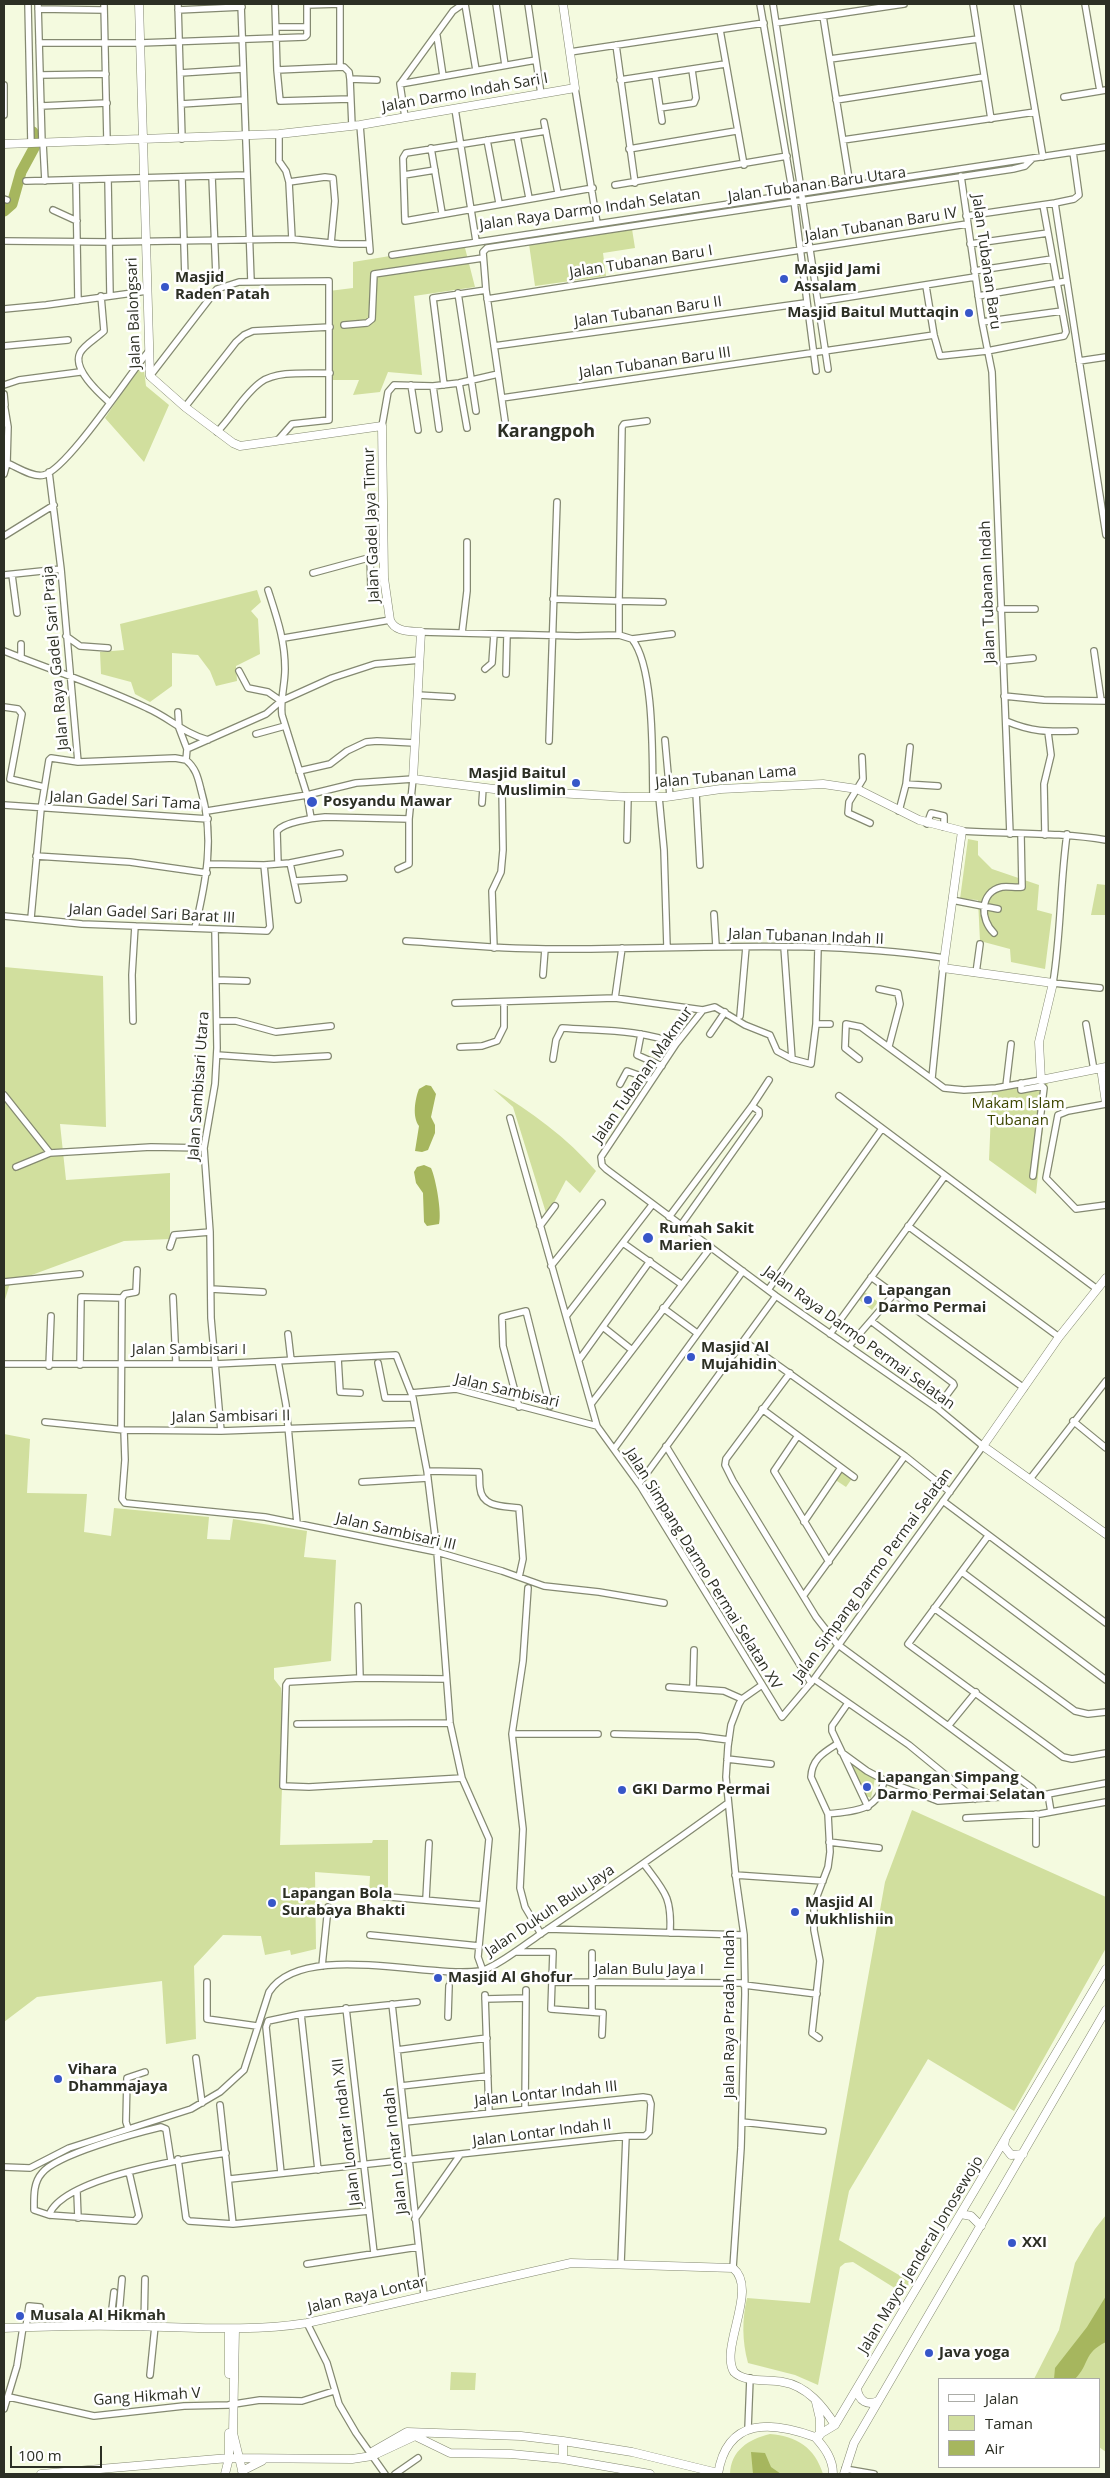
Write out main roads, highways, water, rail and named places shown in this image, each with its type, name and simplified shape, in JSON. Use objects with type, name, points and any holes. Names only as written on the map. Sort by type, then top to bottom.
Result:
[{"type":"water","points":[[426,1085],[431,1086],[436,1094],[431,1117],[435,1125],[435,1133],[428,1150],[422,1152],[415,1151],[419,1126],[415,1118],[415,1108],[419,1089]]},
{"type":"water","points":[[424,1165],[431,1168],[433,1173],[440,1212],[439,1224],[427,1226],[424,1222],[423,1193],[416,1183],[414,1172],[417,1167]]},
{"type":"water","points":[[1106,2296],[1106,2342],[1094,2350],[1076,2378],[1054,2378],[1055,2368],[1087,2327]]},
{"type":"water","points":[[751,2452],[765,2453],[771,2467],[781,2474],[753,2474]]},
{"type":"waterway","points":[[4,211],[12,204],[21,172],[34,148],[33,132]]},
{"type":"tunnel","points":[[449,1975],[449,1986]]},
{"type":"place","name":"Masjid Jami Assalam","points":[[784,279]]},
{"type":"place","name":"Masjid Raden Patah","points":[[165,287]]},
{"type":"place","name":"Masjid Baitul Muttaqin","points":[[969,313]]},
{"type":"place","name":"Masjid Baitul Muslimin","points":[[576,783]]},
{"type":"place","name":"Posyandu Mawar","points":[[312,802]]},
{"type":"place","name":"Rumah Sakit Marien","points":[[648,1238]]},
{"type":"place","name":"Lapangan Darmo Permai","points":[[868,1300]]},
{"type":"place","name":"Masjid Al Mujahidin","points":[[691,1357]]},
{"type":"place","name":"Lapangan Simpang Darmo Permai Selatan","points":[[867,1787]]},
{"type":"place","name":"GKI Darmo Permai","points":[[622,1790]]},
{"type":"place","name":"Lapangan Bola Surabaya Bhakti","points":[[272,1903]]},
{"type":"place","name":"Masjid Al Mukhlishiin","points":[[795,1912]]},
{"type":"place","name":"Masjid Al Ghofur","points":[[438,1978]]},
{"type":"place","name":"Vihara Dhammajaya","points":[[58,2079]]},
{"type":"place","name":"XXI","points":[[1012,2243]]},
{"type":"place","name":"Musala Al Hikmah","points":[[20,2316]]},
{"type":"place","name":"Java yoga","points":[[929,2353]]},
{"type":"district","name":"Karangpoh","points":[[546,432]]},
{"type":"park label","name":"Makam Islam Tubanan","points":[[1018,1112]]}]
